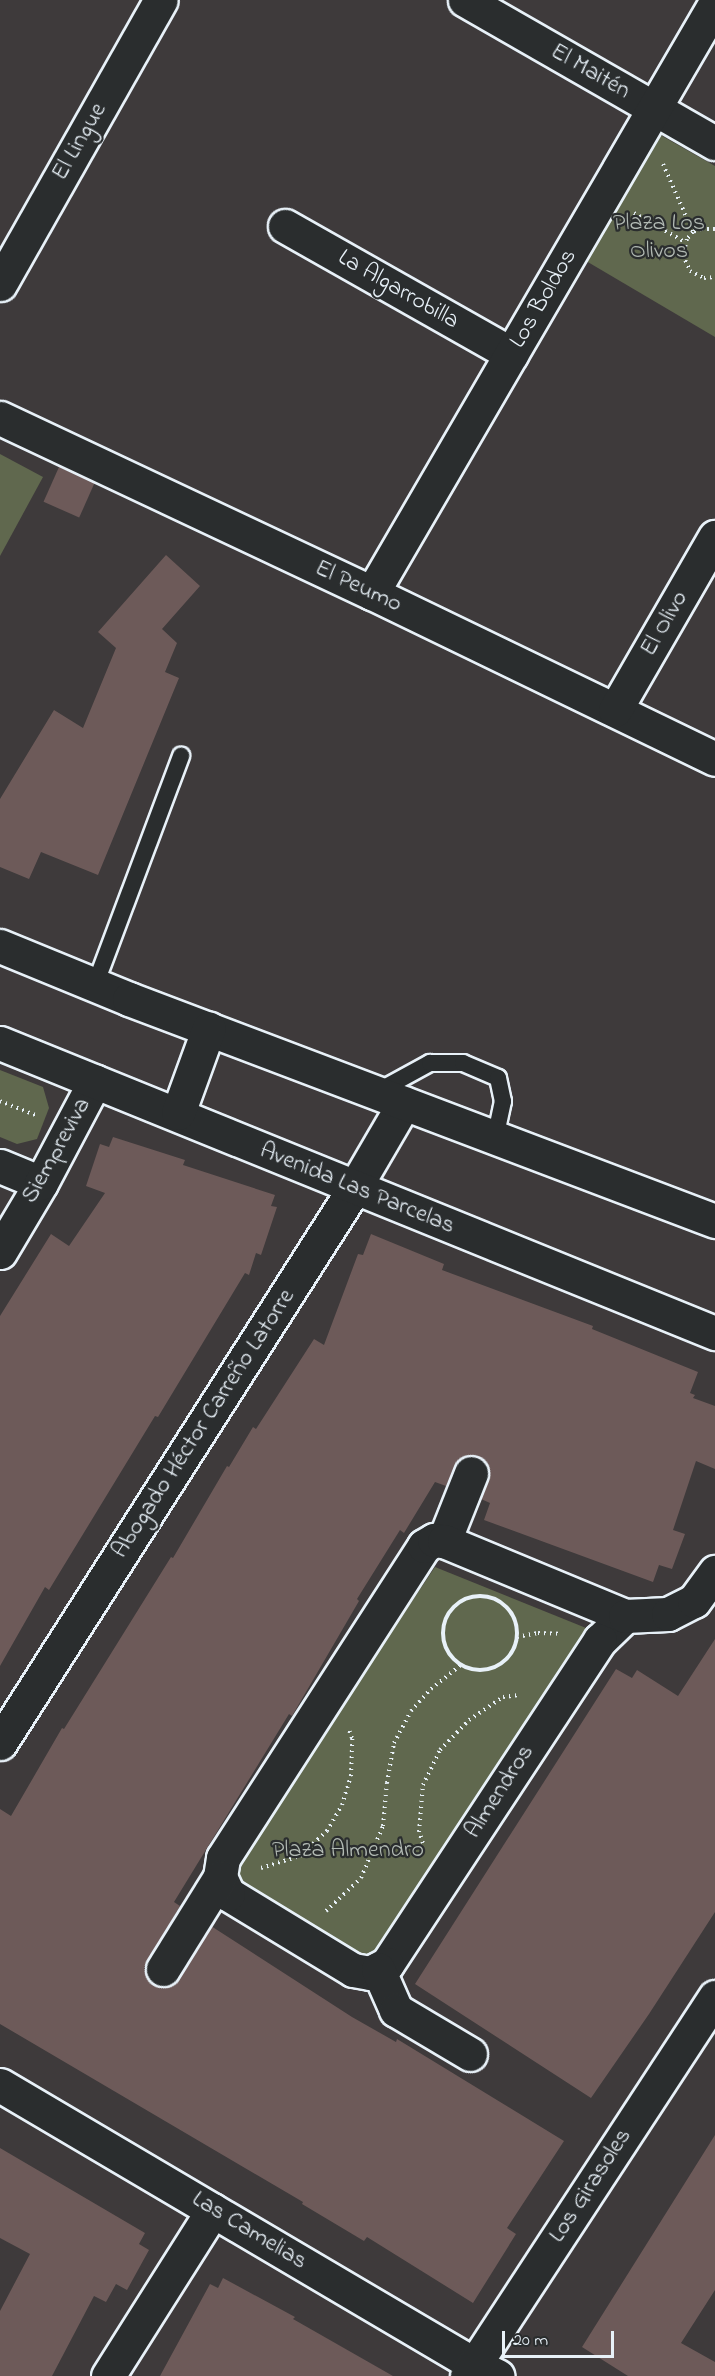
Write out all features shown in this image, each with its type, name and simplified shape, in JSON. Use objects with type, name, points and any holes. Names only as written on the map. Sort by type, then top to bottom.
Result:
[{"type":"street","name":"El Lingue","points":[[0,284],[161,0]]},
{"type":"street","name":"El Maitén","points":[[465,0],[649,117],[715,143]]},
{"type":"street","name":"Los Boldos","points":[[372,593],[715,4]]},
{"type":"street","name":"La Algarrobilla","points":[[285,226],[511,354]]},
{"type":"street","name":"El Peumo","points":[[0,418],[372,593],[715,759]]},
{"type":"street","name":"El Olivo","points":[[615,710],[715,537]]},
{"type":"street","points":[[0,946],[95,985],[495,1139],[715,1221]]},
{"type":"street","points":[[178,1113],[209,1028]]},
{"type":"street","name":"Avenida Las Parcelas","points":[[0,1043],[178,1113],[715,1333]]},
{"type":"street","name":"Siempreviva","points":[[0,1252],[41,1183],[95,1081]]},
{"type":"street","name":"Abogado Héctor Carreño Latorre","points":[[0,1743],[355,1187],[389,1098]]},
{"type":"street","points":[[0,1166],[41,1183]]},
{"type":"street","points":[[444,1540],[471,1473]]},
{"type":"street","points":[[163,1969],[221,1871],[223,1858],[424,1546],[434,1540],[444,1540],[625,1616],[668,1614],[694,1601],[715,1572]]},
{"type":"street","name":"Almendros","points":[[378,1969],[387,1964],[600,1640],[625,1616]]},
{"type":"street","points":[[221,1871],[228,1894],[353,1970],[370,1973],[378,1969],[396,2010],[470,2054]]},
{"type":"street","name":"Los Girasoles","points":[[480,2372],[715,1996]]},
{"type":"street","name":"Las Camelias","points":[[0,2085],[213,2210],[480,2372]]},
{"type":"street","points":[[108,2376],[213,2210]]},
{"type":"lane","points":[[95,985],[181,756]]},
{"type":"lane","points":[[389,1098],[430,1063],[463,1063],[498,1078],[503,1101],[495,1139]]},
{"type":"path","points":[[649,117],[693,232]]},
{"type":"path","points":[[603,196],[686,242]]},
{"type":"path","points":[[715,229],[701,229],[693,232],[686,242],[683,255],[690,271],[704,278],[715,277]]},
{"type":"path","points":[[469,1597],[493,1598],[511,1614],[516,1625],[517,1637],[513,1649],[506,1659],[490,1668],[472,1669],[461,1665],[451,1658],[445,1647],[444,1622],[453,1607],[469,1597]]},
{"type":"path","points":[[285,1930],[299,1928],[331,1908],[361,1878],[383,1826],[394,1743],[411,1711],[431,1689],[461,1665]]},
{"type":"path","points":[[445,1876],[428,1858],[419,1832],[423,1785],[441,1750],[469,1720],[503,1697],[528,1693],[555,1708]]},
{"type":"path","points":[[221,1871],[250,1870],[300,1856],[327,1831],[342,1805],[351,1776],[352,1738],[345,1718],[325,1700]]},
{"type":"green space","name":"Plaza Los Olivos","points":[[655,132],[715,166],[715,337],[581,258]]},
{"type":"green space","points":[[0,454],[43,477],[0,556]]},
{"type":"green space","points":[[0,1070],[43,1087],[49,1108],[37,1139],[17,1144],[0,1137]]},
{"type":"green space","name":"Plaza Almendro","points":[[435,1567],[596,1632],[378,1962],[356,1964],[237,1888],[234,1866]]},
{"type":"building","points":[[59,467],[95,483],[79,518],[44,502]]},
{"type":"building","points":[[166,555],[200,586],[162,629],[177,643],[165,672],[179,678],[98,875],[41,852],[29,879],[0,867],[0,799],[54,710],[83,728],[116,648],[98,632]]},
{"type":"building","points":[[113,1137],[185,1160],[183,1165],[275,1195],[271,1206],[277,1207],[261,1255],[256,1253],[249,1275],[245,1273],[49,1590],[45,1587],[0,1666],[0,1316],[51,1234],[69,1246],[105,1193],[86,1186],[100,1144],[109,1147]]},
{"type":"building","points":[[371,1234],[444,1264],[442,1270],[593,1326],[592,1329],[698,1372],[690,1393],[695,1395],[693,1398],[715,1406],[715,1469],[696,1461],[673,1530],[685,1534],[672,1569],[659,1565],[653,1582],[484,1520],[490,1503],[481,1499],[490,1471],[486,1462],[478,1456],[468,1455],[459,1459],[446,1486],[435,1482],[404,1533],[400,1530],[357,1599],[359,1601],[292,1716],[289,1714],[174,1902],[180,1906],[144,1968],[147,1978],[154,1985],[163,1988],[172,1985],[211,1926],[352,2017],[396,2042],[397,2039],[564,2141],[507,2228],[516,2234],[473,2303],[367,2237],[364,2241],[302,2204],[303,2202],[0,2024],[0,1809],[11,1816],[62,1728],[64,1729],[171,1557],[173,1558],[227,1466],[229,1467],[253,1427],[256,1429],[314,1339],[324,1345],[358,1254],[363,1255]]},
{"type":"building","points":[[715,1639],[715,1912],[591,2098],[415,1984],[616,1669],[632,1678],[637,1670],[678,1696]]},
{"type":"building","points":[[715,2135],[715,2290],[681,2343],[715,2362],[715,2376],[628,2376],[582,2347]]},
{"type":"building","points":[[0,2148],[145,2233],[139,2244],[149,2250],[127,2290],[116,2284],[106,2302],[94,2296],[52,2376],[0,2376],[0,2311],[30,2254],[0,2238]]},
{"type":"building","points":[[223,2278],[295,2317],[293,2319],[393,2376],[160,2376],[210,2284],[218,2288]]}]
